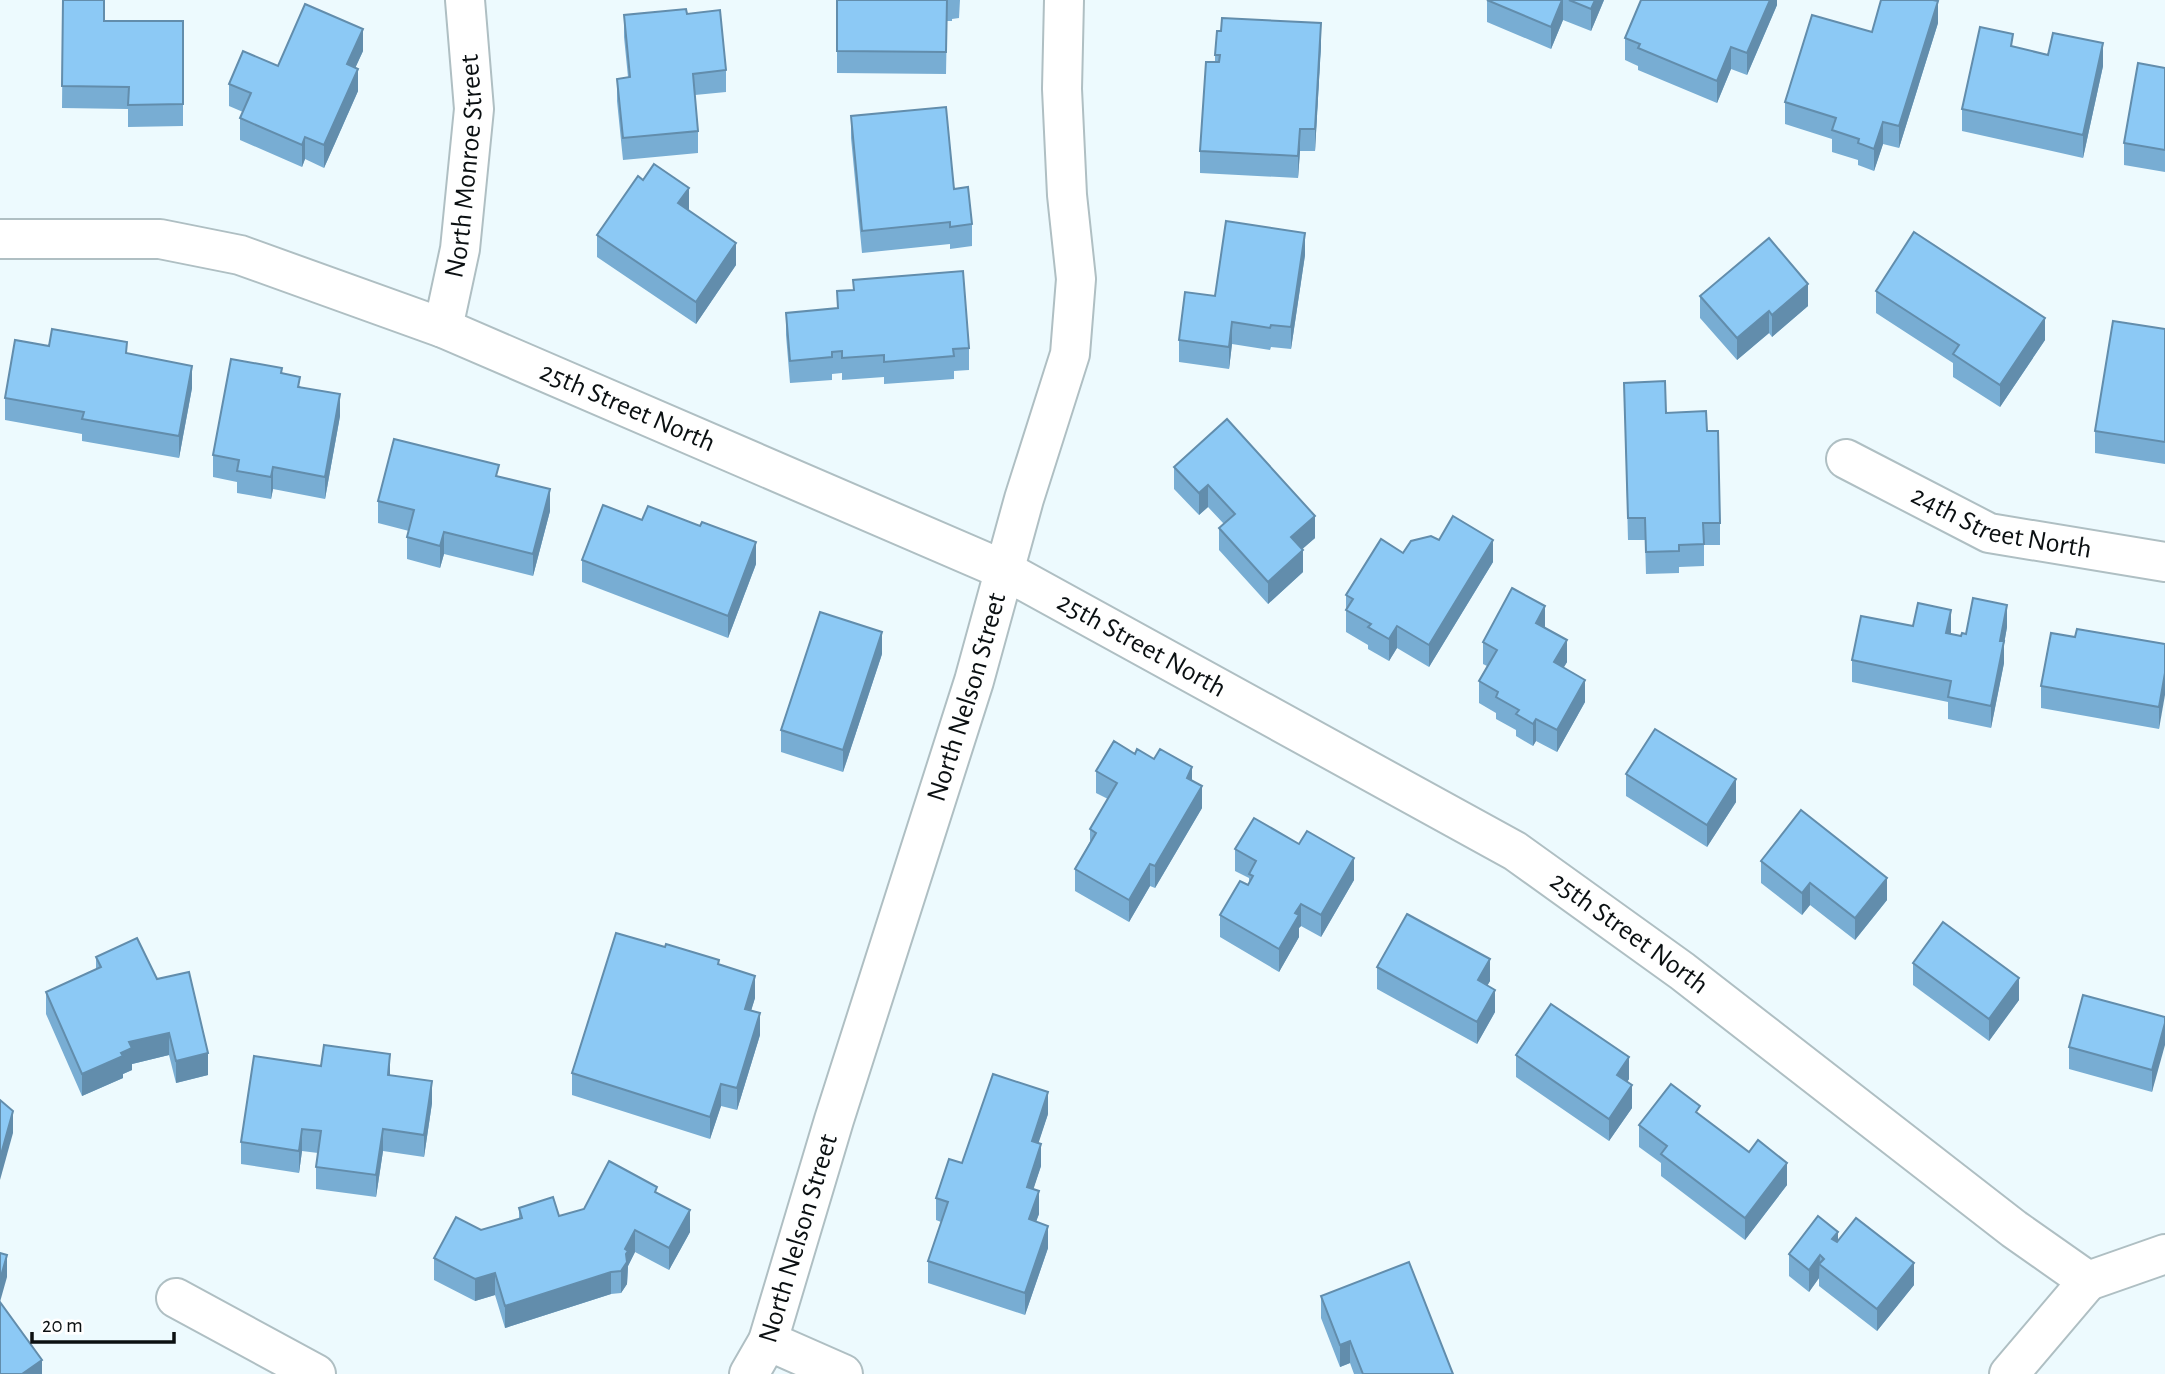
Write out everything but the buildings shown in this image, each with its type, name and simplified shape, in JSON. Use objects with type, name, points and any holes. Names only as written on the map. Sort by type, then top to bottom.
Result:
[{"type":"street","name":"North Monroe Street","points":[[443,328],[460,249],[474,109],[466,0]]},
{"type":"street","name":"North Nelson Street","points":[[749,1374],[768,1341],[834,1121],[974,681],[1029,482],[1070,354],[1076,279],[1067,195],[1062,89],[1064,0]]},
{"type":"street","name":"25th Street North","points":[[0,239],[160,239],[240,255],[443,328],[1004,570],[1514,851],[1682,971],[2014,1229],[2088,1281]]},
{"type":"street","name":"24th Street North","points":[[1846,459],[1989,533],[2165,562]]},
{"type":"street","points":[[2009,1374],[2088,1281],[2165,1254]]},
{"type":"street","points":[[176,1298],[316,1374]]},
{"type":"street","points":[[768,1341],[843,1374]]}]
